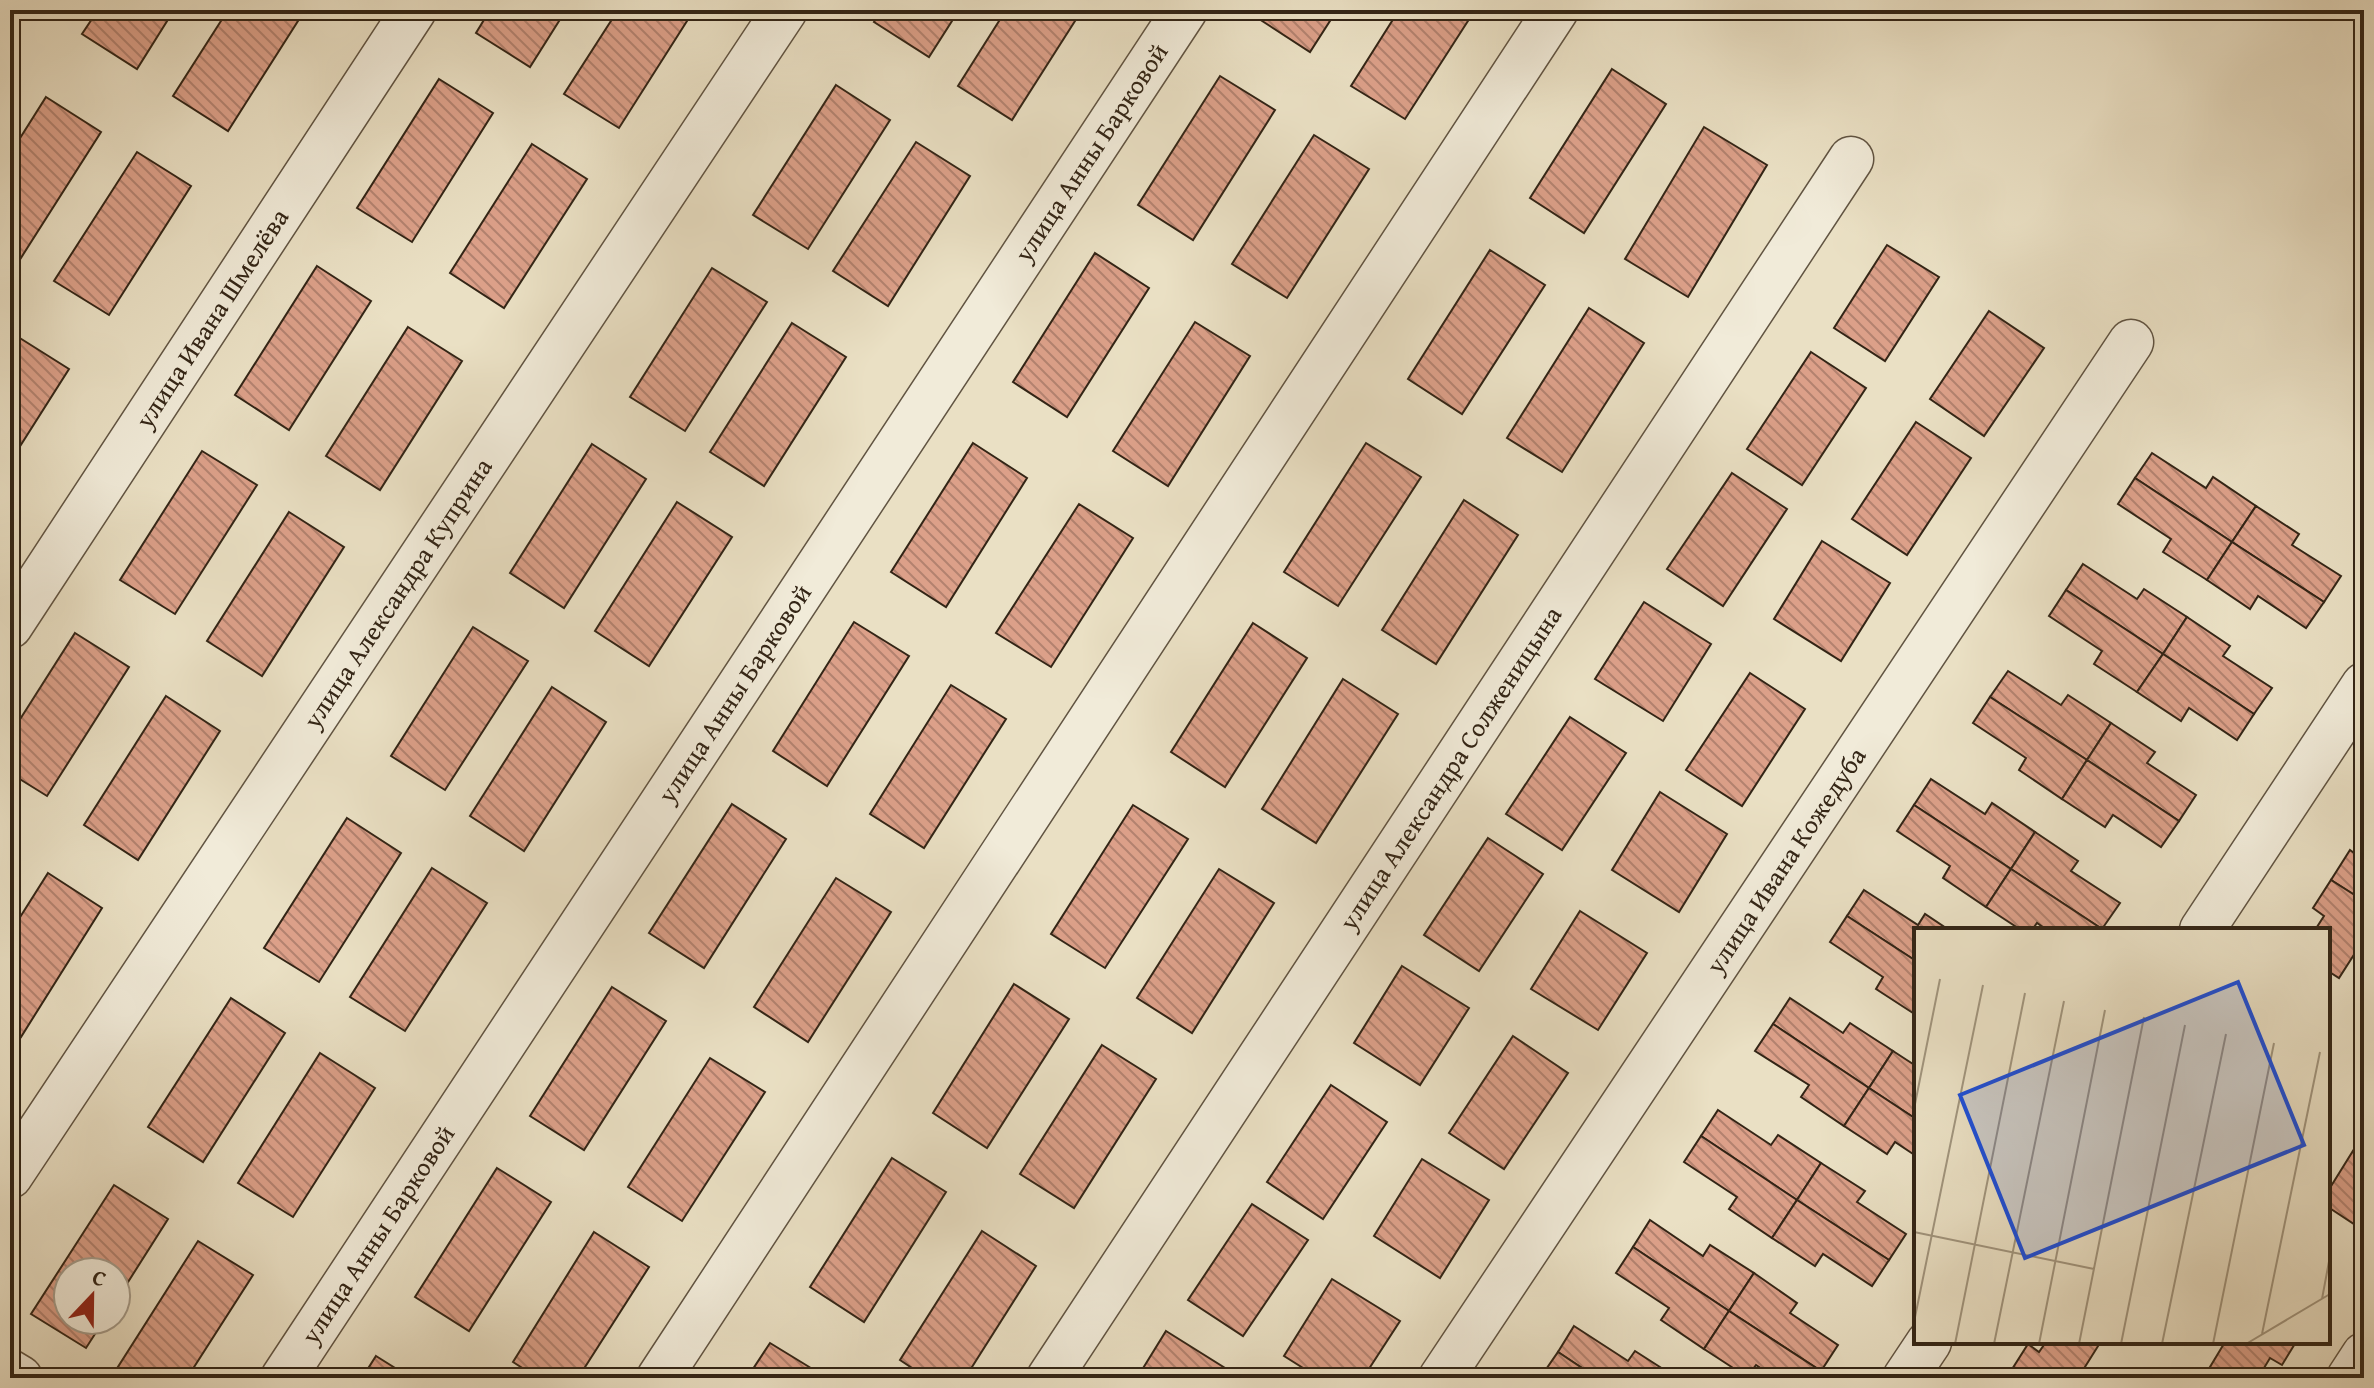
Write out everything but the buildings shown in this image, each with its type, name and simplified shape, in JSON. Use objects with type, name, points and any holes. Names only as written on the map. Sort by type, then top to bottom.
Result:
[{"type":"street","name":"улица Ивана Шмелёва","points":[[10,626],[414,10]]},
{"type":"street","name":"улица Александра Куприна","points":[[10,1176],[785,10]]},
{"type":"street","name":"улица Анны Барковой","points":[[283,1378],[1185,10]]},
{"type":"street","points":[[659,1378],[1556,10]]},
{"type":"street","name":"улица Александра Солженицына","points":[[1049,1378],[1851,159]]},
{"type":"street","name":"улица Ивана Кожедуба","points":[[1441,1378],[2131,342]]},
{"type":"street","points":[[2203,928],[2364,685]]},
{"type":"street","points":[[1905,1378],[1928,1344]]},
{"type":"street","points":[[2349,1378],[2364,1355]]},
{"type":"street","points":[[10,1372],[20,1378]]}]
